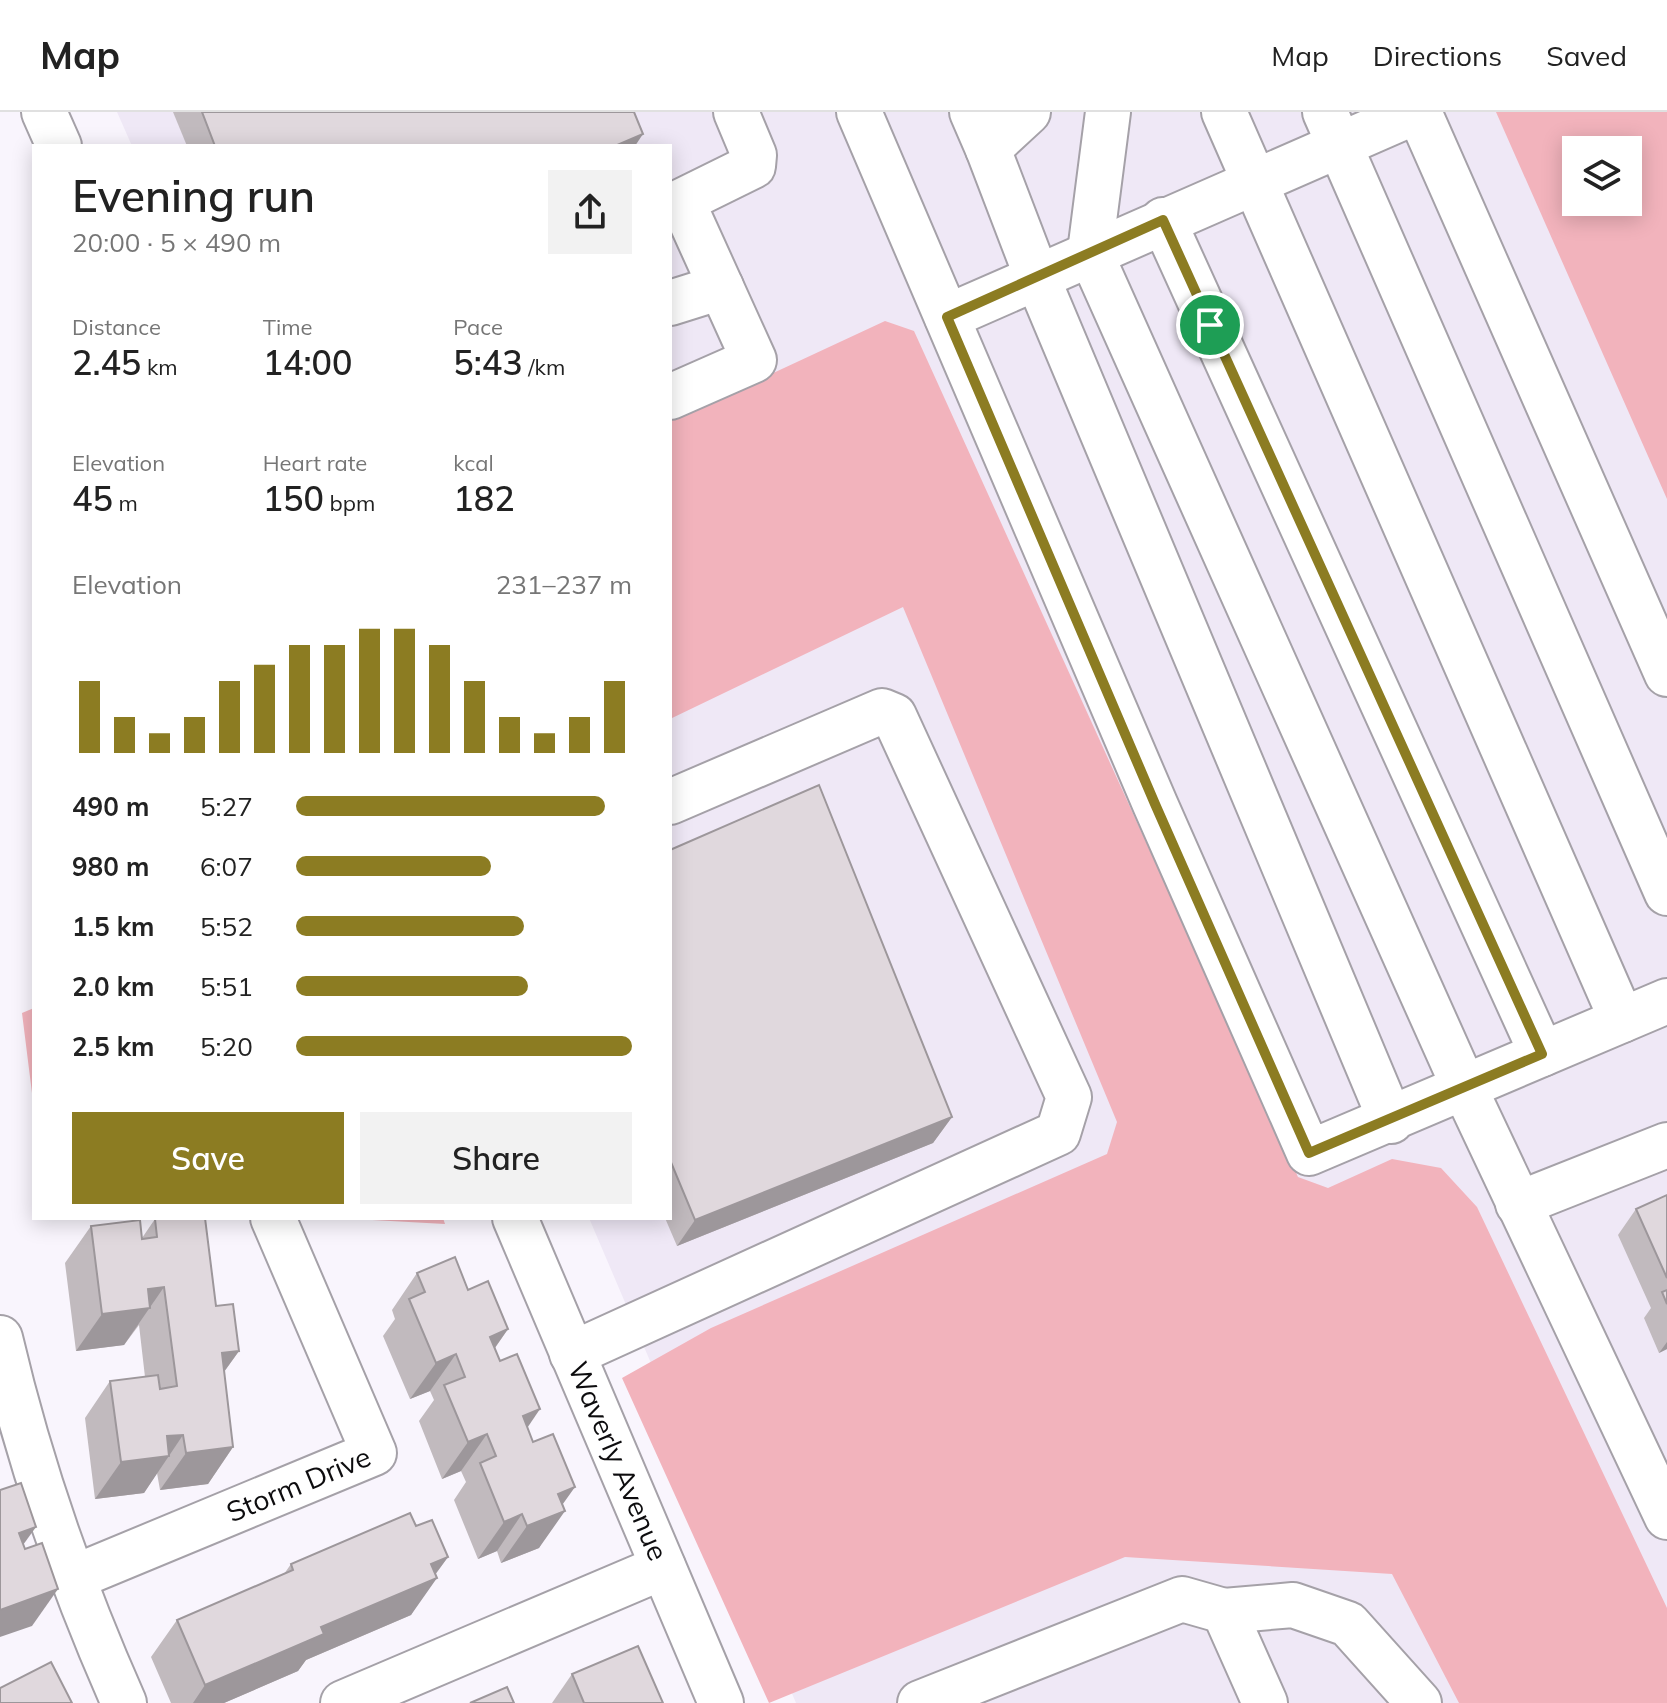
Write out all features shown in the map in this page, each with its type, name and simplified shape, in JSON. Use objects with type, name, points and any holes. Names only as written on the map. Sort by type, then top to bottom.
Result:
[{"type":"street","points":[[44,112],[58,144]]},
{"type":"street","points":[[672,396],[754,360],[721,287],[676,204],[753,166],[754,155],[736,112]]},
{"type":"street","points":[[859,112],[1155,804],[1309,1153],[1391,1121],[1667,1001]]},
{"type":"street","points":[[1028,112],[980,131],[1037,277],[1391,1121]]},
{"type":"street","points":[[1108,112],[1090,252],[1464,1087],[1667,1517]]},
{"type":"street","points":[[1224,112],[1622,1020]]},
{"type":"street","points":[[947,317],[1255,181],[1332,128],[1417,112],[1667,674]]},
{"type":"street","points":[[1332,128],[1667,893]]},
{"type":"street","points":[[1163,220],[1542,1054]]},
{"type":"street","points":[[672,302],[721,287]]},
{"type":"street","points":[[572,1354],[1058,1133],[1069,1097],[894,716],[882,711],[672,801]]},
{"type":"street","points":[[1518,1204],[1667,1145]]},
{"type":"street","name":"Storm Drive","points":[[75,1577],[374,1453],[274,1220]]},
{"type":"street","name":"Waverly Avenue","points":[[516,1220],[721,1703]]},
{"type":"street","points":[[0,1338],[10,1428],[75,1577],[90,1626],[124,1703]]},
{"type":"street","points":[[343,1703],[663,1567]]},
{"type":"street","points":[[920,1703],[1182,1599],[1224,1611],[1293,1605],[1348,1624],[1419,1703]]},
{"type":"street","points":[[1224,1611],[1265,1703]]},
{"type":"shaded area","points":[[117,112],[1667,112],[1667,1703],[796,1703],[590,1220],[672,1220],[672,144],[131,144]]},
{"type":"shaded area","points":[[1496,112],[1667,112],[1667,499]]},
{"type":"shaded area","points":[[885,321],[914,331],[1298,1177],[1328,1188],[1392,1159],[1441,1168],[1477,1207],[1667,1608],[1667,1703],[1459,1703],[1392,1574],[1125,1557],[769,1703],[622,1378],[711,1328],[1107,1154],[1117,1122],[903,607],[672,718],[672,420]]},
{"type":"shaded area","points":[[32,1009],[32,1093],[22,1013]]},
{"type":"shaded area","points":[[372,1220],[444,1220],[445,1224]]},
{"type":"building","points":[[202,112],[634,112],[643,134],[620,144],[214,144]]},
{"type":"building","points":[[819,785],[952,1117],[695,1220],[672,1165],[672,849]]},
{"type":"building","points":[[1667,1195],[1667,1278],[1636,1209]]},
{"type":"building","points":[[140,1220],[142,1239],[157,1237],[155,1220],[205,1220],[216,1306],[233,1304],[239,1351],[222,1353],[233,1447],[186,1453],[183,1435],[167,1436],[169,1456],[121,1462],[110,1381],[158,1375],[160,1389],[177,1386],[164,1287],[148,1289],[150,1308],[102,1314],[91,1226]]},
{"type":"building","points":[[455,1257],[468,1290],[488,1281],[508,1329],[490,1337],[500,1361],[517,1354],[540,1409],[523,1416],[533,1442],[553,1434],[575,1487],[558,1494],[565,1511],[527,1526],[522,1514],[504,1522],[480,1463],[496,1456],[487,1434],[468,1442],[444,1385],[465,1377],[456,1354],[436,1363],[409,1299],[425,1292],[417,1273]]},
{"type":"building","points":[[21,1483],[36,1527],[19,1533],[25,1549],[42,1543],[58,1589],[0,1610],[0,1490]]},
{"type":"building","points":[[410,1513],[416,1526],[432,1520],[448,1557],[431,1564],[437,1578],[321,1627],[324,1634],[205,1685],[177,1620],[293,1570],[291,1564]]},
{"type":"building","points":[[638,1646],[663,1703],[584,1703],[572,1674]]},
{"type":"building","points":[[51,1662],[72,1703],[0,1703],[0,1688]]},
{"type":"building","points":[[507,1687],[514,1703],[470,1703]]},
{"type":"route","points":[[1163,220],[1210,325],[1542,1054],[1391,1121],[1309,1153],[1155,804],[947,317],[1163,220]]}]
